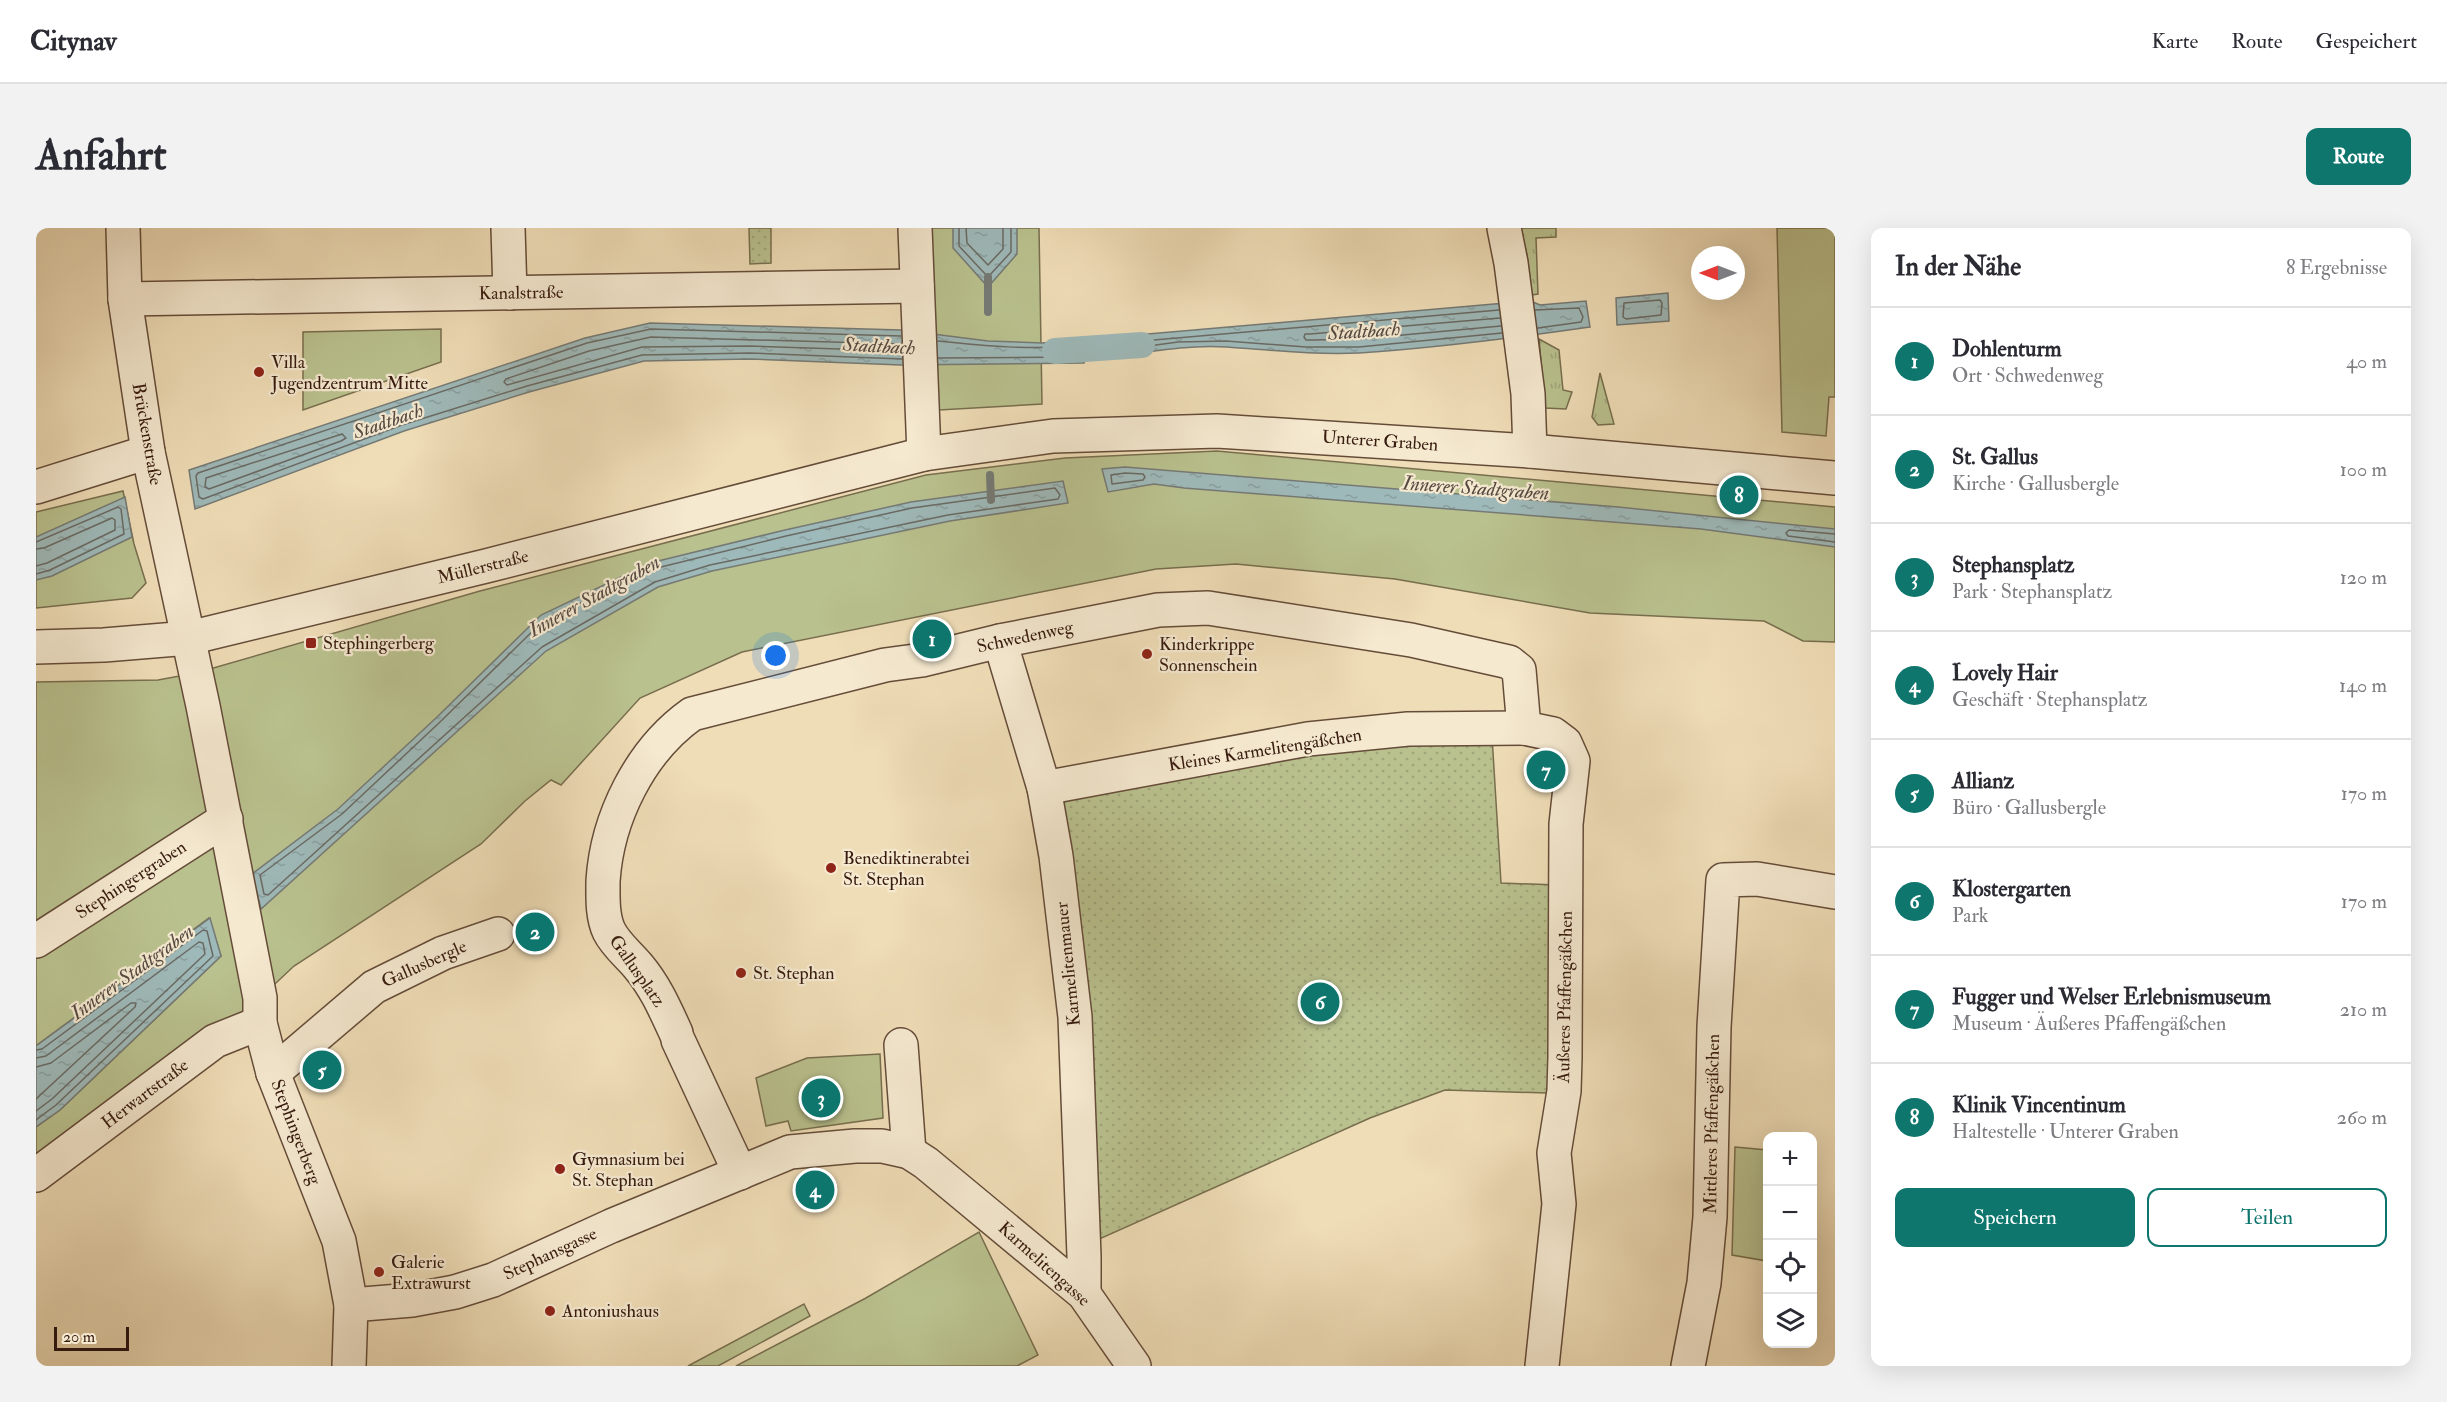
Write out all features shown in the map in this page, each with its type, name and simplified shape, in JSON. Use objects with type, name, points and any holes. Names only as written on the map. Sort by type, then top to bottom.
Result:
[{"type":"street","name":"Brückenstraße","points":[[123,228],[125,299],[148,452],[189,638]]},
{"type":"street","points":[[508,228],[510,293]]},
{"type":"street","points":[[915,228],[924,454]]},
{"type":"street","points":[[1504,228],[1517,303],[1530,413],[1530,450]]},
{"type":"street","name":"Kanalstraße","points":[[125,299],[917,286]]},
{"type":"street","name":"Unterer Graben","points":[[924,454],[1053,436],[1217,431],[1530,450],[1835,478]]},
{"type":"street","points":[[36,487],[148,452]]},
{"type":"street","name":"Müllerstraße","points":[[36,647],[104,645],[189,638],[486,566],[924,454]]},
{"type":"street","name":"Schwedenweg","points":[[604,871],[607,844],[619,811],[636,778],[654,749],[676,726],[693,714],[885,665],[922,660],[1000,641],[1158,610],[1208,608],[1411,640],[1509,662],[1519,670],[1524,728]]},
{"type":"street","name":"Stephingerberg","points":[[189,638],[260,998],[260,1023],[273,1073],[339,1241],[351,1305],[349,1366]]},
{"type":"street","name":"Karmelitenmauer","points":[[1000,641],[1044,788],[1056,856],[1074,1017],[1084,1294]]},
{"type":"street","name":"Kleines Karmelitengäßchen","points":[[1044,788],[1308,739],[1408,729],[1524,728]]},
{"type":"street","name":"Äußeres Pfaffengäßchen","points":[[1524,728],[1553,734],[1565,743],[1573,761],[1566,824],[1565,1068],[1554,1153],[1558,1204],[1542,1366]]},
{"type":"street","name":"Stephingergraben","points":[[36,941],[226,819]]},
{"type":"street","name":"Gallusplatz","points":[[604,871],[604,913],[609,930],[618,945],[639,966],[658,994],[740,1173]]},
{"type":"street","name":"Mittleres Pfaffengäßchen","points":[[1688,1366],[1704,1283],[1710,1217],[1714,1027],[1723,880],[1757,879],[1835,892]]},
{"type":"street","name":"Gallusbergle","points":[[273,1073],[374,987],[443,953],[498,934]]},
{"type":"street","name":"Herwartstraße","points":[[36,1175],[215,1041],[260,1023]]},
{"type":"street","points":[[901,1045],[909,1152]]},
{"type":"street","name":"Stephansgasse","points":[[351,1305],[412,1300],[455,1292],[493,1280],[611,1226],[790,1152],[882,1146],[909,1152]]},
{"type":"street","name":"Karmelitengasse","points":[[909,1152],[941,1174],[1084,1294],[1134,1366]]},
{"type":"green space","points":[[749,228],[771,228],[771,263],[750,264]]},
{"type":"green space","points":[[925,228],[1039,228],[1042,404],[939,410],[935,320],[927,286]]},
{"type":"green space","points":[[1521,228],[1556,228],[1556,237],[1536,238],[1538,294],[1532,295]]},
{"type":"green space","points":[[1777,228],[1835,228],[1835,397],[1829,397],[1826,436],[1782,432]]},
{"type":"green space","points":[[441,329],[441,362],[303,410],[303,332]]},
{"type":"green space","points":[[1539,339],[1559,350],[1563,390],[1572,392],[1566,409],[1545,408]]},
{"type":"green space","points":[[1600,373],[1614,424],[1598,425],[1592,417]]},
{"type":"green space","points":[[1217,451],[1835,507],[1835,642],[1803,641],[1764,621],[1590,613],[1395,579],[1236,564],[1156,569],[742,652],[640,698],[561,785],[551,780],[525,801],[481,844],[294,966],[260,998],[260,1023],[36,1175],[36,1127],[60,1110],[221,956],[209,918],[36,1046],[36,682],[158,680],[196,673],[480,591],[926,475],[1065,458]]},
{"type":"green space","points":[[123,491],[134,544],[146,583],[132,598],[36,608],[36,512]]},
{"type":"green space","points":[[1492,736],[1501,883],[1557,885],[1559,1084],[1547,1093],[1445,1090],[1370,1118],[1095,1241],[1058,804],[1108,788],[1277,752]]},
{"type":"green space","points":[[880,1054],[883,1118],[791,1131],[788,1121],[766,1126],[756,1078],[807,1058]]},
{"type":"green space","points":[[1735,1147],[1763,1150],[1763,1260],[1732,1255]]},
{"type":"green space","points":[[979,1232],[1038,1355],[1017,1366],[736,1366],[866,1298]]},
{"type":"green space","points":[[804,1304],[810,1316],[718,1366],[688,1366]]},
{"type":"water","points":[[953,228],[1017,228],[1017,254],[988,287],[953,248]]},
{"type":"water","points":[[1668,293],[1669,321],[1617,325],[1616,298]]},
{"type":"water","points":[[1586,301],[1590,327],[1474,342],[1359,353],[1293,352],[1212,346],[1166,349],[1104,358],[1113,337],[1517,302],[1533,302],[1540,305]]},
{"type":"water","points":[[650,323],[901,330],[988,341],[1042,343],[1092,339],[1084,363],[901,365],[750,359],[644,361],[529,392],[404,431],[195,509],[189,470],[585,338]]},
{"type":"water","points":[[1125,467],[1618,507],[1835,529],[1835,547],[1701,529],[1154,484],[1108,492],[1102,469]]},
{"type":"water","name":"Innerer Stadtgraben","points":[[1063,481],[1068,503],[950,521],[712,571],[658,587],[546,651],[261,909],[252,874],[338,809],[436,718],[541,615],[650,563],[911,502]]},
{"type":"water","points":[[125,497],[132,537],[52,576],[36,580],[36,537]]},
{"type":"water","points":[[210,918],[221,956],[60,1110],[36,1127],[36,1046]]},
{"type":"waterway","points":[[988,277],[988,312]]},
{"type":"waterway","name":"Stadtbach","points":[[1055,351],[1142,345]]},
{"type":"waterway","points":[[990,475],[991,500]]},
{"type":"place","name":"Villa Jugendzentrum Mitte","points":[[259,372]]},
{"type":"place","name":"Klinik Vincentinum","points":[[1739,495]]},
{"type":"place","name":"Dohlenturm","points":[[932,639]]},
{"type":"place","name":"Stephingerberg","points":[[311,643]]},
{"type":"place","name":"Kinderkrippe Sonnenschein","points":[[1147,654]]},
{"type":"place","name":"Fugger und Welser Erlebnismuseum","points":[[1546,770]]},
{"type":"place","name":"Benediktinerabtei St. Stephan","points":[[831,868]]},
{"type":"place","name":"St. Gallus","points":[[535,932]]},
{"type":"place","name":"St. Stephan","points":[[741,973]]},
{"type":"place","name":"Klostergarten","points":[[1320,1002]]},
{"type":"place","name":"Allianz","points":[[322,1070]]},
{"type":"place","name":"Stephansplatz","points":[[821,1098]]},
{"type":"place","name":"Gymnasium bei St. Stephan","points":[[560,1169]]},
{"type":"place","name":"Lovely Hair","points":[[815,1190]]},
{"type":"place","name":"Galerie Extrawurst","points":[[379,1272]]},
{"type":"place","name":"Antoniushaus","points":[[550,1311]]}]
